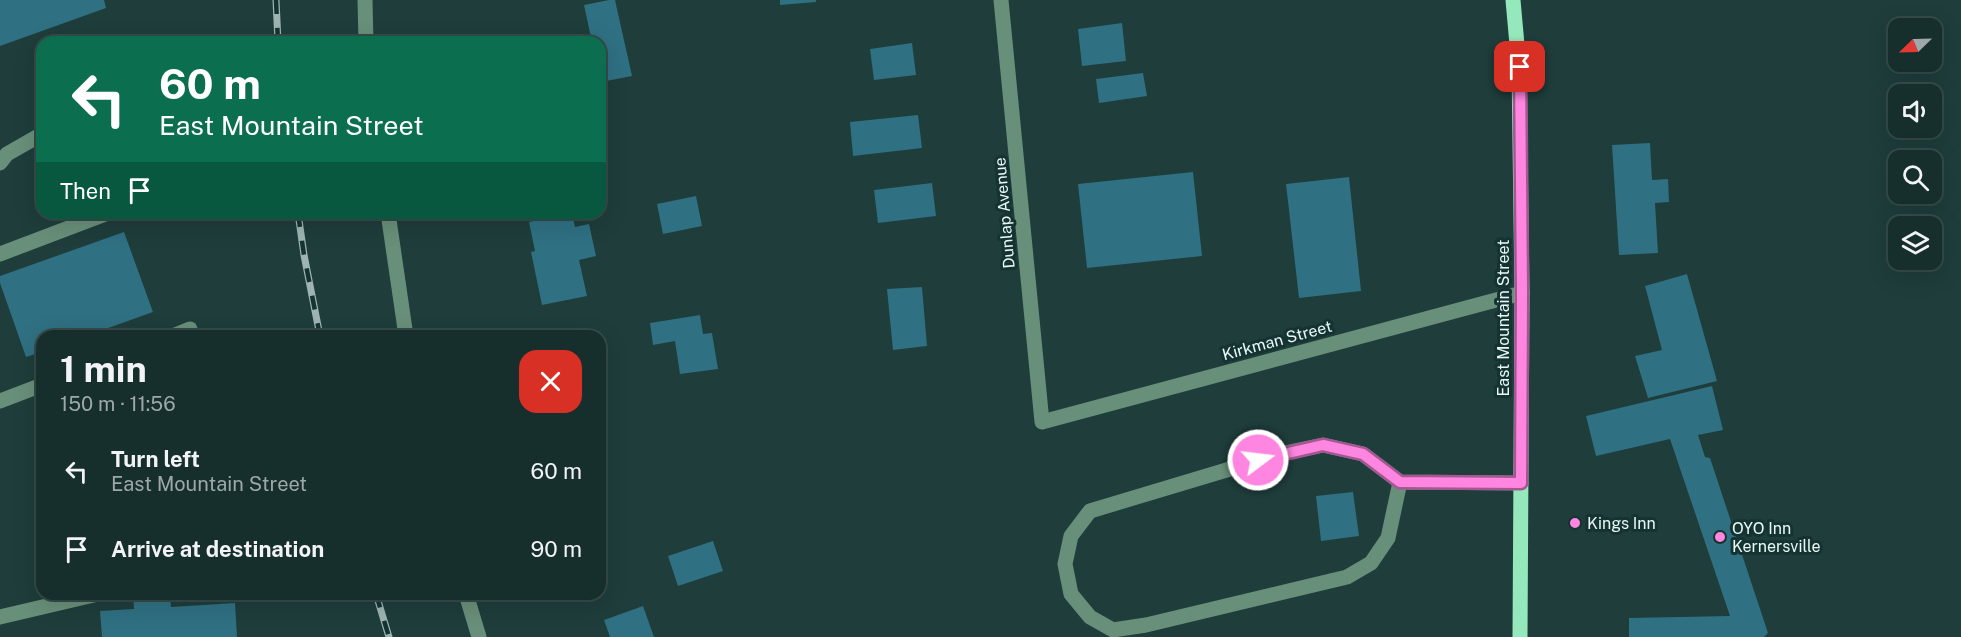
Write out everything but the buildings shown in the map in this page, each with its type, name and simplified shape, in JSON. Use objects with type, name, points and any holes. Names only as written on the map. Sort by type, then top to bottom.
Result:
[{"type":"main road","name":"East Mountain Street","points":[[1513,0],[1520,67],[1522,293],[1520,637]]},
{"type":"street","points":[[365,0],[366,36]]},
{"type":"street","name":"Dunlap Avenue","points":[[1002,0],[1042,422]]},
{"type":"street","points":[[0,163],[7,154],[36,138]]},
{"type":"street","points":[[0,254],[92,219]]},
{"type":"street","points":[[389,219],[405,330]]},
{"type":"street","name":"Kirkman Street","points":[[1042,422],[1522,293]]},
{"type":"street","points":[[0,401],[36,387]]},
{"type":"street","points":[[1400,482],[1388,538],[1371,562],[1347,577],[1146,625],[1113,630],[1090,617],[1071,594],[1065,564],[1071,536],[1090,511],[1280,454],[1323,445],[1363,454],[1400,482],[1521,483]]},
{"type":"street","points":[[0,617],[72,600]]},
{"type":"street","points":[[468,600],[479,637]]},
{"type":"railway","points":[[276,0],[278,36]]},
{"type":"railway","points":[[299,219],[319,330]]},
{"type":"railway","points":[[378,600],[389,637]]},
{"type":"place","name":"Kings Inn","points":[[1575,523]]},
{"type":"place","name":"OYO Inn Kernersville","points":[[1720,537]]},
{"type":"route","points":[[1258,460],[1323,445],[1363,454],[1400,482],[1521,483],[1520,67]]}]
